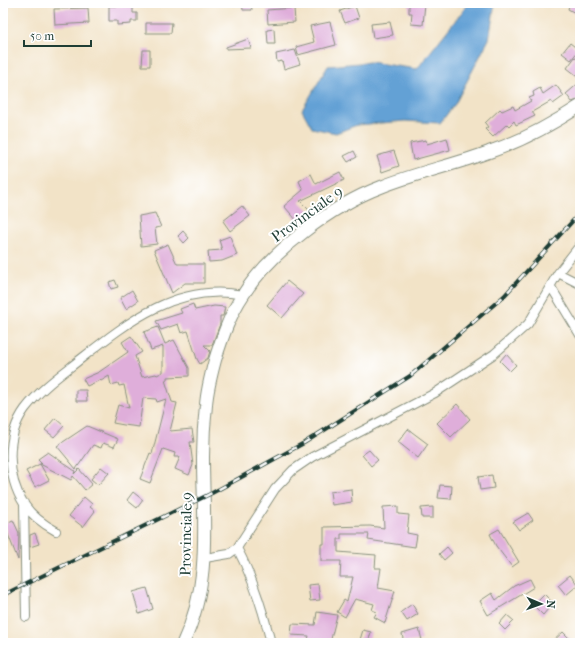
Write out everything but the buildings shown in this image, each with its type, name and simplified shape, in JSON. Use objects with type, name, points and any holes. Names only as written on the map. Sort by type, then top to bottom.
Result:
[{"type":"main road","name":"Provinciale 9","points":[[183,643],[197,608],[205,558],[203,456],[206,402],[211,376],[221,340],[243,295],[260,273],[288,244],[360,196],[382,186],[490,152],[522,140],[580,106]]},
{"type":"street","points":[[205,558],[229,554],[237,548],[269,498],[293,470],[312,457],[435,393],[494,354],[528,324],[558,273],[580,245]]},
{"type":"street","points":[[558,273],[580,284]]},
{"type":"street","points":[[551,287],[580,336]]},
{"type":"street","points":[[56,531],[39,521],[24,503],[15,486],[10,467],[15,427],[25,409],[44,387],[107,338],[145,313],[177,298],[204,293],[225,292],[243,295]]},
{"type":"street","points":[[24,503],[26,617]]},
{"type":"street","points":[[237,548],[246,565],[262,607],[271,643]]},
{"type":"water","points":[[469,3],[495,3],[489,39],[455,104],[440,123],[405,121],[357,125],[336,133],[312,128],[302,110],[328,66],[370,62],[417,69]]},
{"type":"railway","points":[[3,595],[212,493],[304,443],[410,376],[504,296],[580,213]]}]
